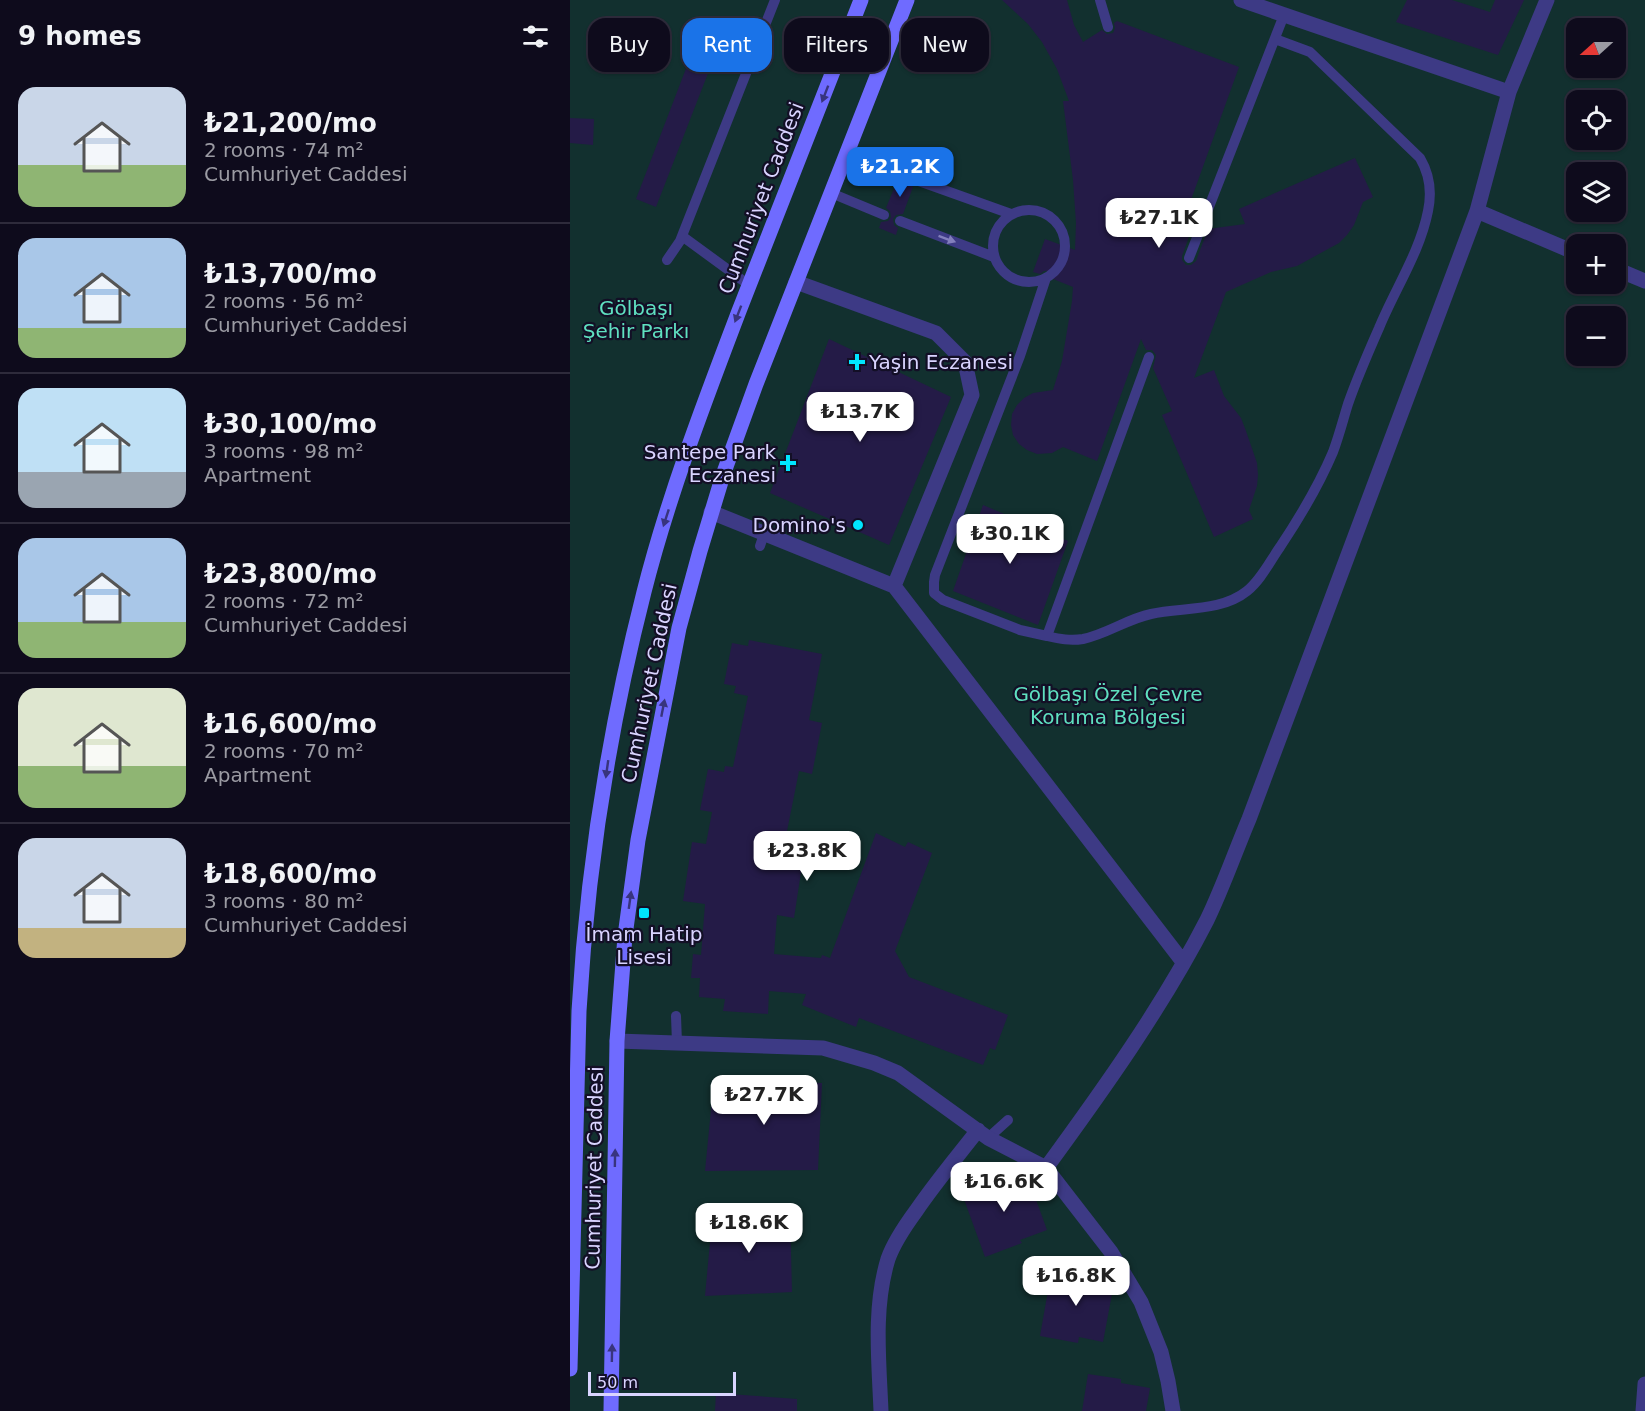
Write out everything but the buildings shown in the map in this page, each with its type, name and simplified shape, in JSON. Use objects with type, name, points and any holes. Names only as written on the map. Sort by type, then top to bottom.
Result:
[{"type":"main road","name":"Cumhuriyet Caddesi","points":[[570,1369],[581,974],[588,905],[609,755],[633,638],[644,591],[689,446],[749,285],[861,0]]},
{"type":"main road","name":"Cumhuriyet Caddesi","points":[[611,1411],[617,1041],[625,936],[638,840],[679,628],[711,512],[756,384],[907,0]]},
{"type":"street","points":[[1242,0],[1509,92]]},
{"type":"street","points":[[1046,1168],[1115,1069],[1184,962],[1208,918],[1249,819],[1477,211],[1509,92],[1547,0]]},
{"type":"street","points":[[1477,211],[1566,249]]},
{"type":"street","points":[[1626,273],[1645,281]]},
{"type":"street","points":[[796,282],[936,333],[965,362],[972,395],[894,586]]},
{"type":"street","points":[[711,512],[762,540],[894,586],[1184,962]]},
{"type":"street","points":[[617,1041],[823,1048],[874,1063],[898,1073],[983,1134],[1046,1168],[1111,1252],[1141,1302],[1161,1352],[1173,1411]]},
{"type":"street","points":[[880,1411],[879,1319],[883,1280],[889,1257],[903,1229],[915,1212],[983,1134]]},
{"type":"street","points":[[1643,1411],[1645,1384]]},
{"type":"lane","points":[[667,260],[682,236],[775,0]]},
{"type":"lane","points":[[1100,0],[1107,27]]},
{"type":"lane","points":[[1189,258],[1284,15]]},
{"type":"lane","points":[[1046,278],[1020,356],[934,582],[934,593],[943,600],[1020,630],[1066,640],[1085,638],[1150,614],[1218,604],[1239,597],[1250,589],[1263,572],[1318,483],[1333,450],[1348,403],[1387,308],[1410,262],[1424,226],[1429,202],[1429,179],[1420,158],[1310,52],[1275,39]]},
{"type":"lane","points":[[847,153],[899,174]]},
{"type":"lane","points":[[916,180],[1011,214]]},
{"type":"lane","points":[[831,193],[884,215]]},
{"type":"lane","points":[[1024,210],[1040,212],[1053,219],[1062,232],[1065,246],[1062,261],[1053,274],[1036,282],[1025,282],[1015,280],[998,266],[994,256],[995,232],[1011,214],[1024,210]]},
{"type":"lane","points":[[900,221],[994,256]]},
{"type":"lane","points":[[682,236],[749,285]]},
{"type":"lane","points":[[1047,636],[1149,357]]},
{"type":"lane","points":[[676,1016],[677,1043]]},
{"type":"lane","points":[[983,1134],[1008,1120]]},
{"type":"green space","name":"Gölbaşı Özel Çevre Koruma Bölgesi","points":[[570,0],[1645,0],[1645,1411],[570,1411]]},
{"type":"place","name":"Yaşin Eczanesi","points":[[857,362]]},
{"type":"place","name":"Santepe Park Eczanesi","points":[[788,463]]},
{"type":"place","name":"Domino's","points":[[858,525]]},
{"type":"place","name":"İmam Hatip Lisesi","points":[[644,913]]},
{"type":"park label","name":"Gölbaşı Şehir Parkı","points":[[636,320]]}]
